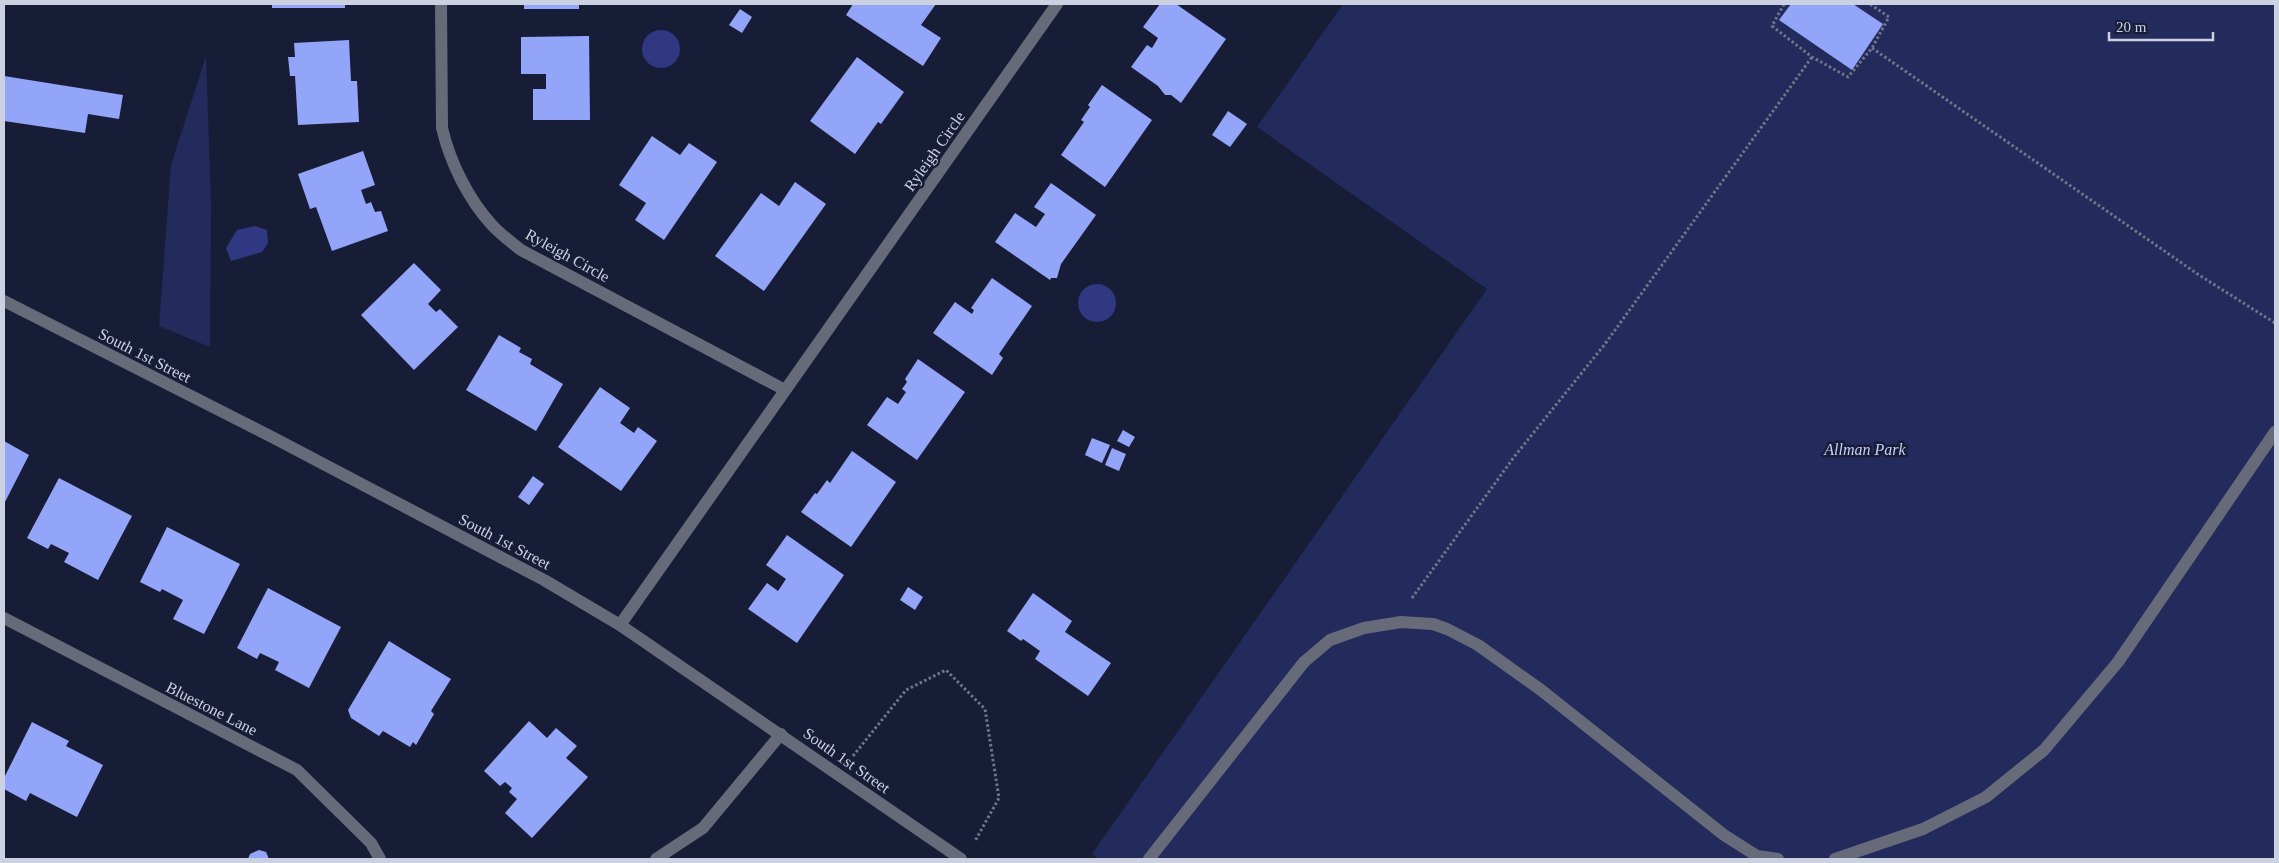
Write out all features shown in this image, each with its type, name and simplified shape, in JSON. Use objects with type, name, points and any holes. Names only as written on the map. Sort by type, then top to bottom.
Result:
[{"type":"street","name":"Ryleigh Circle","points":[[440,4],[442,128],[447,148],[471,198],[492,225],[521,250],[785,390]]},
{"type":"street","name":"Ryleigh Circle","points":[[620,625],[1058,4]]},
{"type":"street","name":"South 1st Street","points":[[4,302],[272,437],[544,580],[620,625],[961,859]]},
{"type":"street","points":[[1835,859],[1923,829],[1986,797],[2044,750],[2118,662],[2275,432]]},
{"type":"street","name":"Bluestone Lane","points":[[4,618],[297,770],[371,843],[380,859]]},
{"type":"street","points":[[1149,859],[1304,662],[1330,640],[1364,628],[1394,623],[1433,624],[1478,645],[1607,741],[1724,835],[1757,856],[1778,859]]},
{"type":"street","points":[[656,859],[702,828],[780,734]]},
{"type":"path","points":[[1784,4],[1772,26],[1812,56],[1848,77],[1872,48],[1889,17],[1870,4]]},
{"type":"path","points":[[1872,48],[2200,275],[2275,323]]},
{"type":"path","points":[[1394,623],[1514,456],[1604,344],[1812,56]]},
{"type":"path","points":[[840,775],[866,737],[906,690],[946,670],[985,709],[998,798],[975,842]]},
{"type":"green space","name":"Allman Park","points":[[1343,4],[2275,4],[2275,859],[1099,859],[1092,854],[1487,289],[1257,127]]},
{"type":"green space","points":[[206,56],[211,205],[210,347],[159,326],[171,165]]},
{"type":"shaded area","points":[[661,30],[674,36],[680,49],[674,62],[661,68],[648,62],[642,49],[648,36]]},
{"type":"shaded area","points":[[255,226],[267,230],[268,243],[262,252],[231,261],[226,248],[237,230]]},
{"type":"shaded area","points":[[1097,284],[1104,285],[1110,290],[1115,296],[1115,310],[1110,316],[1104,321],[1097,322],[1090,321],[1084,316],[1079,310],[1078,303],[1079,296],[1084,290],[1090,285]]},
{"type":"building","points":[[272,4],[345,4],[345,8],[272,8]]},
{"type":"building","points":[[524,4],[579,4],[579,9],[524,9]]},
{"type":"building","points":[[853,4],[936,4],[921,25],[941,38],[923,66],[846,15]]},
{"type":"building","points":[[1160,4],[1176,4],[1226,39],[1181,103],[1171,95],[1165,95],[1158,86],[1131,67],[1147,45],[1152,48],[1158,38],[1143,27]]},
{"type":"building","points":[[1791,4],[1853,4],[1883,24],[1852,70],[1779,20]]},
{"type":"building","points":[[740,9],[752,17],[742,33],[729,25]]},
{"type":"building","points":[[589,36],[590,120],[533,120],[533,89],[546,89],[546,74],[521,74],[521,37]]},
{"type":"building","points":[[349,40],[351,81],[357,81],[359,122],[298,125],[295,76],[290,76],[288,57],[295,57],[294,43]]},
{"type":"building","points":[[857,57],[904,92],[881,124],[878,122],[855,154],[810,121]]},
{"type":"building","points":[[4,76],[123,95],[119,119],[88,114],[85,133],[4,121]]},
{"type":"building","points":[[1102,85],[1152,120],[1105,187],[1061,155],[1084,122],[1081,120],[1090,107],[1088,105]]},
{"type":"building","points":[[1228,111],[1247,124],[1230,147],[1212,135]]},
{"type":"building","points":[[652,136],[680,155],[689,143],[717,162],[664,240],[635,220],[646,203],[619,185]]},
{"type":"building","points":[[363,151],[375,185],[361,190],[366,204],[371,202],[375,212],[381,211],[388,231],[332,251],[316,207],[310,209],[298,174]]},
{"type":"building","points":[[795,182],[826,204],[764,291],[715,256],[761,193],[779,206]]},
{"type":"building","points":[[1051,183],[1096,215],[1061,264],[1057,278],[1051,278],[1050,280],[995,242],[1015,213],[1036,227],[1045,214],[1034,207]]},
{"type":"building","points":[[414,263],[441,290],[428,304],[436,312],[440,309],[458,327],[414,370],[361,315]]},
{"type":"building","points":[[992,278],[1032,306],[999,354],[1003,358],[992,375],[933,333],[955,302],[972,314],[974,310],[971,308]]},
{"type":"building","points":[[499,335],[521,348],[519,352],[532,359],[530,364],[563,384],[536,431],[466,390]]},
{"type":"building","points":[[918,359],[965,392],[917,460],[867,425],[887,397],[898,404],[906,392],[902,389],[907,382],[905,379]]},
{"type":"building","points":[[600,387],[630,408],[620,423],[634,433],[638,427],[657,441],[621,491],[558,447]]},
{"type":"building","points":[[1123,430],[1135,437],[1129,447],[1117,441]]},
{"type":"building","points":[[1092,438],[1110,445],[1102,463],[1085,455]]},
{"type":"building","points":[[4,441],[29,455],[4,504]]},
{"type":"building","points":[[1112,448],[1126,454],[1119,471],[1105,465]]},
{"type":"building","points":[[852,451],[896,482],[851,547],[801,512],[827,480],[830,483]]},
{"type":"building","points":[[533,476],[544,484],[529,505],[518,497]]},
{"type":"building","points":[[59,478],[132,516],[98,580],[64,562],[69,553],[51,544],[48,549],[27,538]]},
{"type":"building","points":[[167,527],[240,564],[204,634],[173,619],[183,600],[162,589],[160,592],[140,582]]},
{"type":"building","points":[[787,535],[844,575],[797,643],[748,609],[767,583],[778,591],[786,579],[766,565]]},
{"type":"building","points":[[908,587],[923,597],[915,610],[900,600]]},
{"type":"building","points":[[268,588],[341,627],[309,688],[275,670],[279,662],[260,653],[257,659],[237,648]]},
{"type":"building","points":[[1033,593],[1072,621],[1065,632],[1111,663],[1088,696],[1035,659],[1040,651],[1007,631]]},
{"type":"building","points":[[389,641],[451,679],[431,711],[434,714],[416,745],[413,742],[410,747],[383,731],[379,736],[351,718],[348,710]]},
{"type":"building","points":[[529,721],[547,738],[556,728],[577,746],[566,758],[588,777],[532,838],[505,813],[517,799],[509,792],[512,788],[505,782],[500,786],[484,771]]},
{"type":"building","points":[[32,722],[69,741],[66,746],[103,765],[77,817],[30,793],[26,801],[4,789],[4,778]]},
{"type":"building","points":[[259,850],[266,852],[269,859],[248,859],[250,854]]}]
